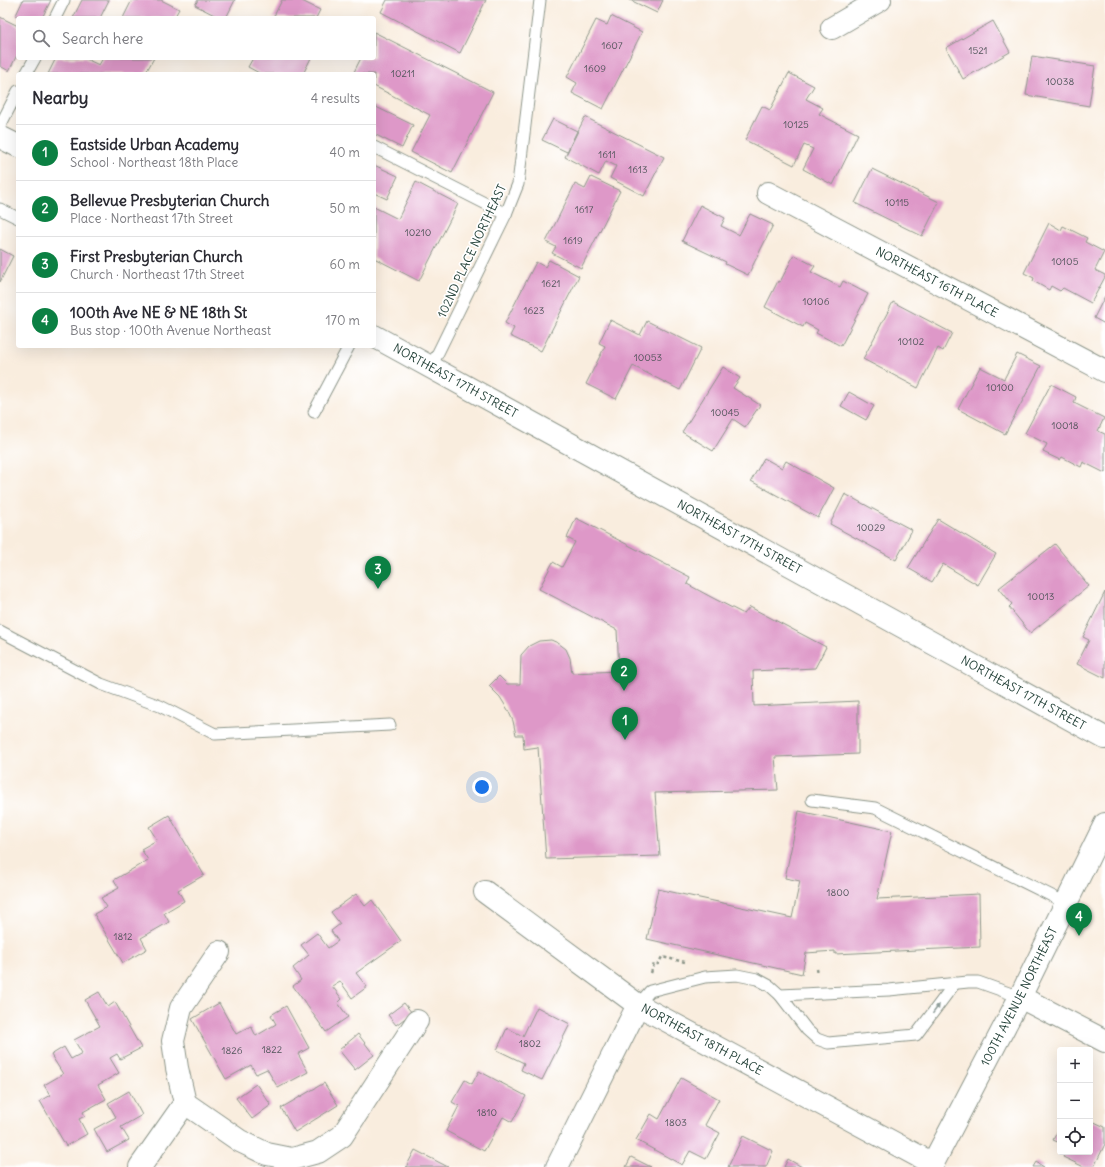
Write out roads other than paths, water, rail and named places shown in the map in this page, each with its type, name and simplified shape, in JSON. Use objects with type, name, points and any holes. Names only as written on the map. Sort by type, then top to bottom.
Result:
[{"type":"street","points":[[832,28],[880,0]]},
{"type":"street","points":[[0,137],[16,145]]},
{"type":"street","name":"NORTHEAST 16TH PLACE","points":[[768,193],[1105,371]]},
{"type":"street","name":"NORTHEAST 17TH STREET","points":[[376,337],[1105,738]]},
{"type":"street","name":"100TH AVENUE NORTHEAST","points":[[932,1166],[1020,997],[1105,824]]},
{"type":"street","name":"NORTHEAST 18TH PLACE","points":[[485,892],[638,1005],[932,1166]]},
{"type":"street","points":[[219,952],[181,1008],[173,1041],[177,1068],[185,1103],[240,1141],[267,1154],[292,1159],[318,1152],[342,1136],[417,1021]]},
{"type":"street","points":[[1020,997],[1105,1041]]},
{"type":"street","points":[[558,1167],[638,1005]]},
{"type":"street","points":[[140,1167],[185,1103]]},
{"type":"lane","points":[[56,16],[64,0]]},
{"type":"lane","name":"102ND PLACE NORTHEAST","points":[[431,367],[506,214],[518,184],[540,0]]},
{"type":"lane","points":[[27,72],[34,60]]},
{"type":"lane","points":[[0,126],[16,95]]},
{"type":"lane","points":[[376,148],[506,214]]},
{"type":"lane","points":[[0,208],[16,217]]},
{"type":"lane","points":[[314,412],[348,348]]},
{"type":"lane","points":[[0,631],[101,684],[160,706],[215,734],[390,725]]},
{"type":"lane","points":[[812,800],[874,808],[1066,903]]},
{"type":"lane","points":[[638,1005],[650,991],[705,977],[737,975],[758,979],[770,986],[780,996],[807,1030],[817,1039],[828,1043],[916,1035],[955,983]]},
{"type":"lane","points":[[780,996],[889,990],[978,982],[1020,997]]},
{"type":"place","name":"First Presbyterian Church","points":[[378,589]]},
{"type":"place","name":"Bellevue Presbyterian Church","points":[[624,691]]},
{"type":"place","name":"Eastside Urban Academy","points":[[625,740]]},
{"type":"place","name":"100th Ave NE & NE 18th St","points":[[1079,936]]}]
